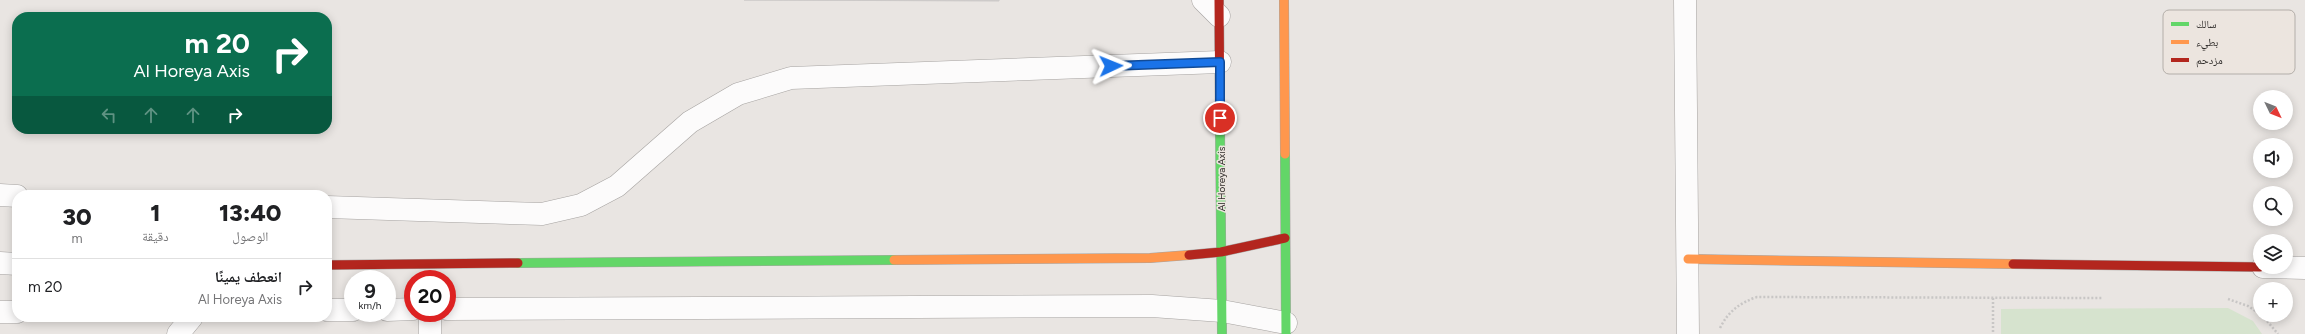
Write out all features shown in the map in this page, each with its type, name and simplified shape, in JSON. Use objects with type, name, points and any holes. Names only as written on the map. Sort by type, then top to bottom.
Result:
[{"type":"street","points":[[1203,0],[1219,8]]},
{"type":"street","points":[[456,309],[1146,306],[1222,311],[1286,329],[1284,0]]},
{"type":"street","points":[[1685,0],[1688,334]]},
{"type":"street","name":"Al Horeya Axis","points":[[1219,8],[1222,334]]},
{"type":"street","points":[[332,207],[542,214],[581,205],[617,186],[690,122],[738,94],[791,78],[1220,62]]},
{"type":"street","points":[[0,195],[12,196]]},
{"type":"street","points":[[332,265],[1150,258],[1221,252],[1285,238]]},
{"type":"street","points":[[1688,259],[2253,267]]},
{"type":"street","points":[[0,264],[12,264]]},
{"type":"street","points":[[2293,268],[2305,268]]},
{"type":"street","points":[[332,310],[344,310]]},
{"type":"street","points":[[0,312],[12,312]]},
{"type":"street","points":[[178,334],[188,322]]},
{"type":"street","points":[[430,322],[430,334]]},
{"type":"path","points":[[1992,263],[1993,334]]},
{"type":"path","points":[[1718,331],[1733,308],[1744,301],[1757,297],[2110,298]]},
{"type":"path","points":[[2226,299],[2253,309]]},
{"type":"path","points":[[2268,322],[2278,334]]},
{"type":"green space","points":[[2228,308],[2253,321],[2262,334],[2001,334],[2001,309]]},
{"type":"building","points":[[744,0],[999,0],[999,1]]},
{"type":"traffic: fast","points":[[1220,130],[1222,334]]},
{"type":"traffic: fast","points":[[1285,154],[1286,334]]},
{"type":"traffic: fast","points":[[518,263],[894,260]]},
{"type":"traffic: slow","points":[[1284,0],[1285,154]]},
{"type":"traffic: slow","points":[[894,260],[1150,258],[1189,255]]},
{"type":"traffic: slow","points":[[1688,259],[2013,264]]},
{"type":"traffic: jam","points":[[1219,0],[1220,130]]},
{"type":"traffic: jam","points":[[1189,255],[1221,252],[1285,238]]},
{"type":"traffic: jam","points":[[332,265],[518,263]]},
{"type":"traffic: jam","points":[[2013,264],[2253,267]]},
{"type":"route","points":[[1111,66],[1220,62],[1220,118]]}]
